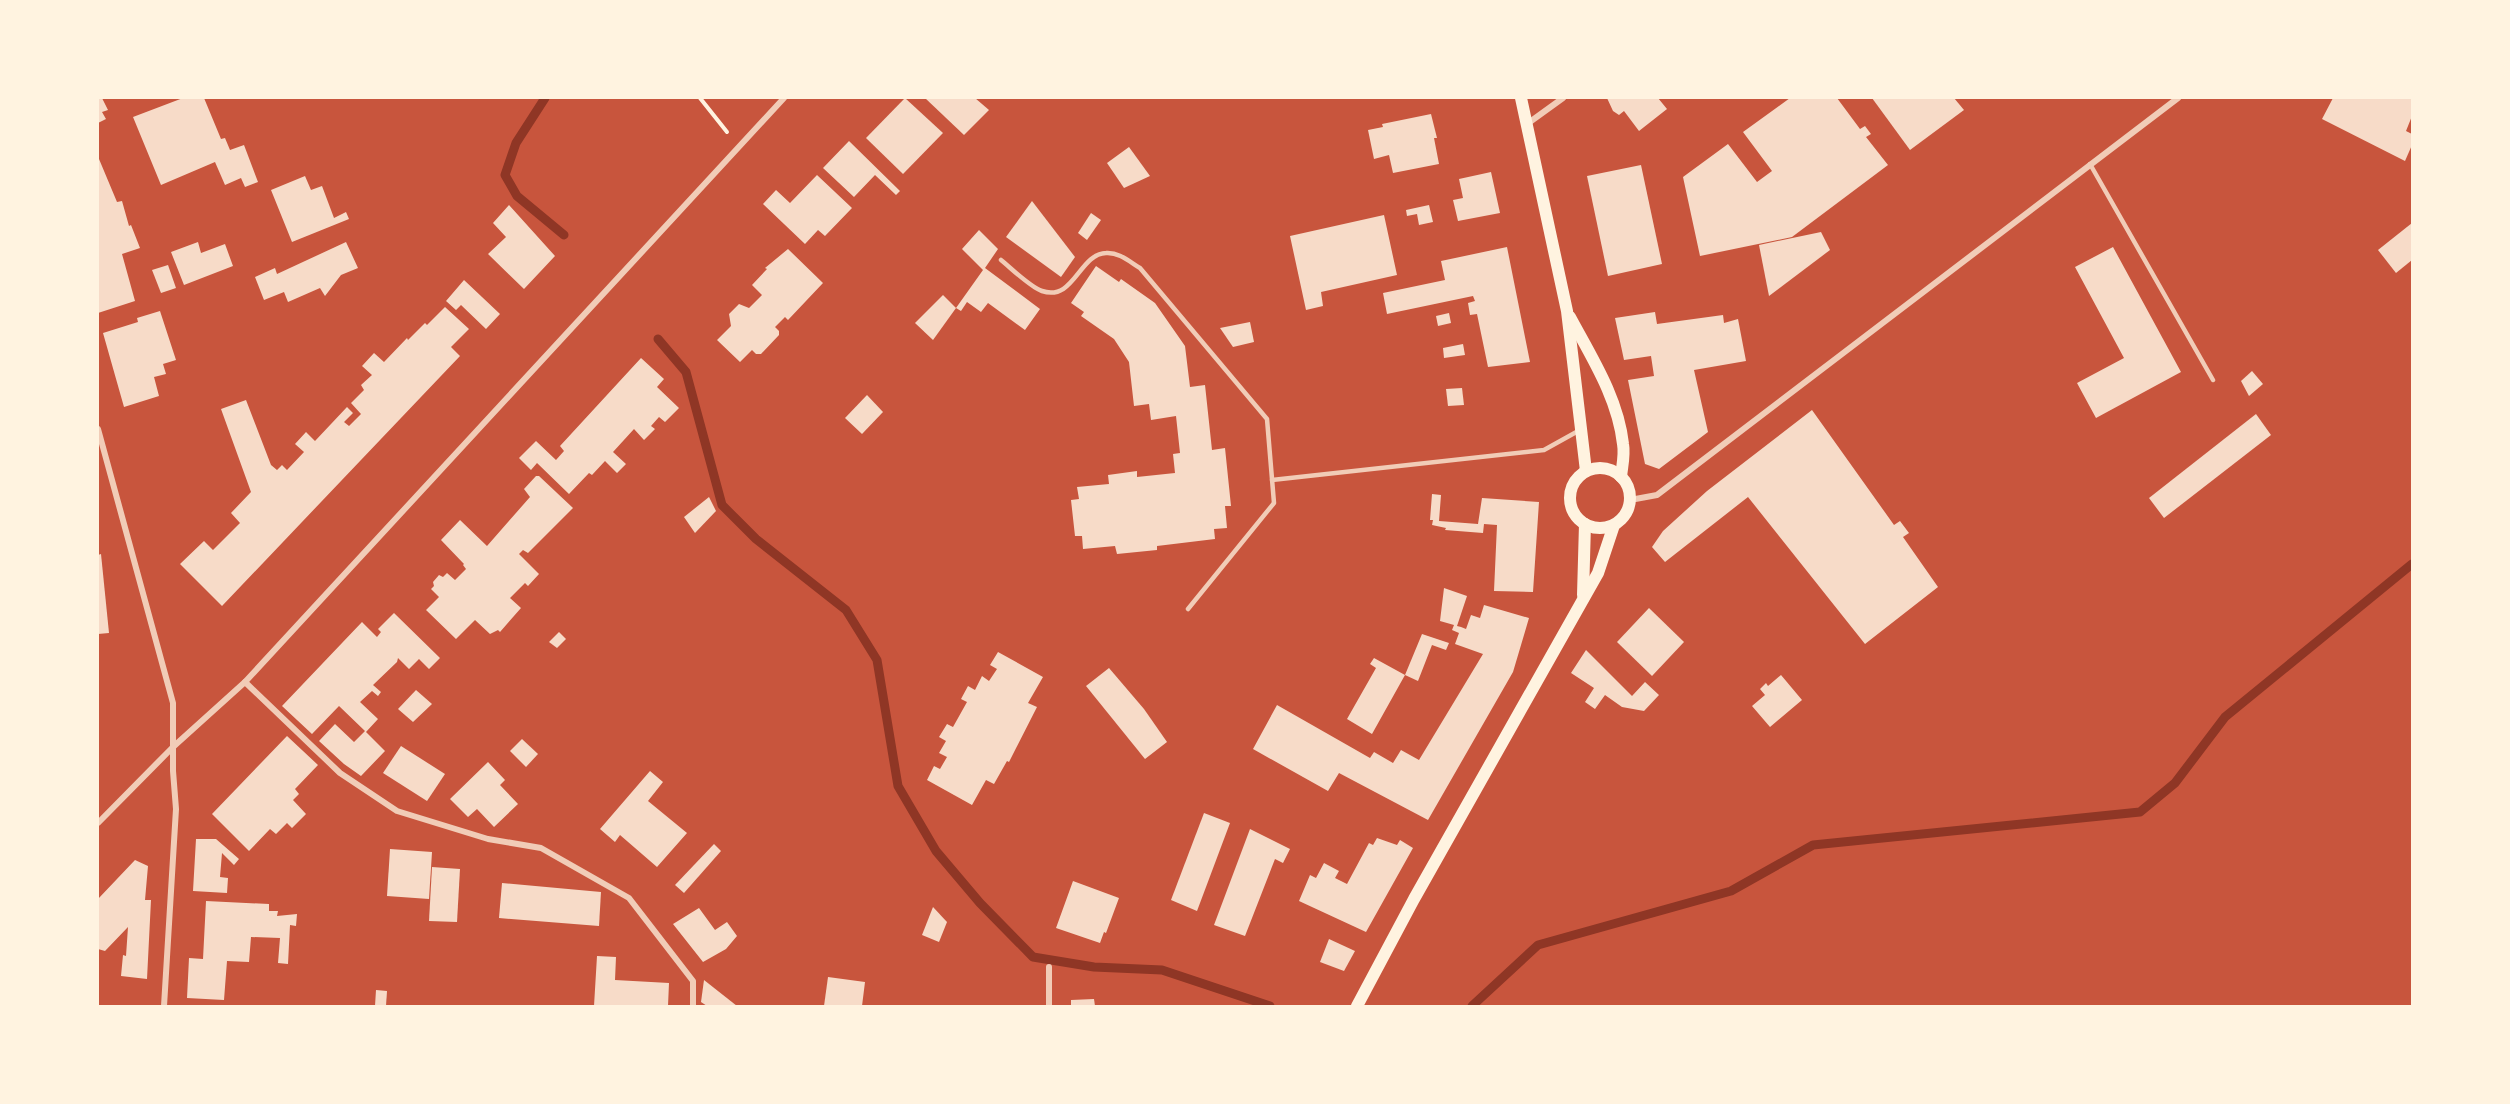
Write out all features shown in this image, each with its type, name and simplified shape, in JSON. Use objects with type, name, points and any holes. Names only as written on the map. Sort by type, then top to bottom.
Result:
[{"type":"main road","points":[[1521,98],[1567,311],[1586,471]]},
{"type":"main road","points":[[1567,311],[1609,393],[1624,447],[1621,477]]},
{"type":"main road","points":[[1358,1006],[1414,899],[1598,573],[1614,525],[1628,510],[1629,491],[1621,477],[1605,469],[1586,471],[1574,484],[1570,502],[1573,511],[1585,524],[1604,528],[1614,525]]},
{"type":"main road","points":[[1583,596],[1585,524]]},
{"type":"street","points":[[98,823],[173,747],[245,682],[784,98]]},
{"type":"street","points":[[1527,124],[1563,98]]},
{"type":"street","points":[[1630,500],[1657,495],[2178,98]]},
{"type":"street","points":[[98,429],[174,703],[173,747],[176,809],[164,1006]]},
{"type":"street","points":[[245,682],[340,772],[397,811],[488,839],[541,848],[629,898],[693,981],[693,1006]]},
{"type":"street","points":[[1049,967],[1049,1006]]},
{"type":"lane","points":[[2090,165],[2213,380]]},
{"type":"lane","points":[[1001,260],[1041,291],[1056,292],[1067,287],[1091,260],[1105,253],[1120,256],[1140,268],[1267,419],[1274,502],[1188,609]]},
{"type":"lane","points":[[1272,480],[1544,450],[1581,430]]},
{"type":"path","points":[[700,98],[738,146]]},
{"type":"building","points":[[98,98],[102,98],[108,110],[102,112],[106,119],[98,123]]},
{"type":"building","points":[[183,98],[204,98],[221,139],[225,138],[230,150],[244,145],[258,182],[245,187],[241,178],[225,185],[215,162],[161,185],[133,117]]},
{"type":"building","points":[[905,98],[943,133],[903,174],[866,138]]},
{"type":"building","points":[[925,98],[975,98],[989,110],[964,135]]},
{"type":"building","points":[[1607,98],[1658,98],[1667,109],[1639,131],[1624,111],[1619,115],[1613,111]]},
{"type":"building","points":[[1790,98],[1837,98],[1860,129],[1865,126],[1871,134],[1866,137],[1888,165],[1792,237],[1700,256],[1683,177],[1728,144],[1757,182],[1772,171],[1743,132]]},
{"type":"building","points":[[1872,98],[1954,98],[1964,110],[1910,150]]},
{"type":"building","points":[[2333,98],[2412,98],[2412,116],[2406,131],[2412,134],[2412,145],[2405,161],[2322,119]]},
{"type":"building","points":[[1431,114],[1437,138],[1434,138],[1439,164],[1393,173],[1389,155],[1374,159],[1368,130],[1383,127],[1382,124]]},
{"type":"building","points":[[849,141],[900,191],[896,195],[875,175],[854,197],[823,168]]},
{"type":"building","points":[[1129,147],[1150,176],[1124,188],[1107,163]]},
{"type":"building","points":[[99,159],[117,202],[122,201],[129,226],[131,225],[140,248],[122,254],[135,301],[98,313]]},
{"type":"building","points":[[1641,165],[1662,264],[1608,276],[1587,176]]},
{"type":"building","points":[[1491,172],[1500,213],[1458,221],[1453,200],[1463,198],[1459,179]]},
{"type":"building","points":[[817,175],[852,208],[825,236],[818,230],[805,244],[763,204],[776,190],[790,203]]},
{"type":"building","points":[[305,176],[311,190],[322,186],[334,218],[346,212],[349,219],[292,242],[271,190]]},
{"type":"building","points":[[1032,201],[1075,257],[1061,277],[1006,237]]},
{"type":"building","points":[[509,205],[555,256],[524,289],[488,254],[506,237],[493,223]]},
{"type":"building","points":[[1429,205],[1433,222],[1419,225],[1417,214],[1407,216],[1406,210]]},
{"type":"building","points":[[1091,213],[1101,220],[1087,240],[1078,233]]},
{"type":"building","points":[[1384,215],[1397,275],[1321,292],[1323,306],[1306,310],[1290,236]]},
{"type":"building","points":[[2412,223],[2412,260],[2396,273],[2378,250]]},
{"type":"building","points":[[979,230],[998,249],[985,268],[1040,309],[1025,330],[988,303],[981,312],[967,302],[961,311],[956,308],[983,270],[962,249]]},
{"type":"building","points":[[1821,232],[1830,250],[1769,296],[1759,245]]},
{"type":"building","points":[[198,242],[201,253],[225,244],[233,266],[184,285],[171,252]]},
{"type":"building","points":[[346,242],[358,268],[341,275],[325,296],[320,288],[288,302],[284,292],[264,300],[255,277],[275,268],[277,274]]},
{"type":"building","points":[[1507,247],[1530,362],[1488,367],[1477,314],[1470,315],[1468,303],[1475,301],[1473,296],[1387,314],[1383,293],[1445,280],[1441,261]]},
{"type":"building","points":[[2113,247],[2181,372],[2096,418],[2077,383],[2124,358],[2075,267]]},
{"type":"building","points":[[788,249],[823,283],[788,320],[785,317],[775,327],[779,335],[761,354],[756,354],[752,350],[740,362],[717,340],[731,326],[729,314],[739,304],[749,308],[762,295],[752,285],[767,269],[765,268]]},
{"type":"building","points":[[168,265],[176,288],[161,293],[152,270]]},
{"type":"building","points":[[1096,266],[1119,282],[1121,279],[1155,303],[1185,346],[1190,387],[1205,385],[1212,450],[1225,448],[1231,506],[1225,506],[1227,528],[1214,529],[1215,539],[1157,546],[1157,550],[1117,554],[1115,546],[1083,549],[1082,536],[1075,536],[1071,500],[1079,499],[1077,487],[1109,484],[1108,475],[1137,471],[1137,477],[1175,473],[1173,454],[1180,453],[1176,416],[1151,420],[1149,404],[1134,406],[1129,362],[1114,339],[1081,316],[1084,312],[1071,303]]},
{"type":"building","points":[[464,280],[500,314],[486,329],[461,305],[456,310],[446,301]]},
{"type":"building","points":[[943,295],[956,308],[933,340],[915,323]]},
{"type":"building","points":[[445,307],[469,329],[451,347],[460,356],[222,606],[180,564],[204,541],[213,550],[240,523],[231,513],[251,492],[221,409],[246,400],[271,465],[277,470],[282,465],[287,470],[304,452],[295,444],[306,432],[315,441],[347,407],[353,413],[344,422],[349,426],[361,414],[351,403],[364,390],[361,385],[372,375],[362,366],[374,353],[384,362],[407,338],[408,340],[425,323],[427,325]]},
{"type":"building","points":[[160,311],[176,360],[163,364],[166,374],[154,377],[159,396],[124,407],[103,333],[138,322],[137,318]]},
{"type":"building","points":[[1655,312],[1657,324],[1723,315],[1724,323],[1738,319],[1746,361],[1694,370],[1708,432],[1659,469],[1645,464],[1628,380],[1654,376],[1651,356],[1624,360],[1615,318]]},
{"type":"building","points":[[1449,313],[1451,323],[1438,326],[1436,316]]},
{"type":"building","points":[[1250,322],[1254,342],[1233,347],[1220,328]]},
{"type":"building","points":[[1463,344],[1465,355],[1444,358],[1443,348]]},
{"type":"building","points":[[641,358],[664,379],[657,387],[679,408],[665,422],[659,417],[651,426],[655,429],[644,440],[634,429],[613,452],[626,464],[617,473],[605,461],[592,475],[589,473],[569,494],[537,463],[531,470],[519,458],[536,441],[556,460],[564,451],[560,446]]},
{"type":"building","points":[[2252,371],[2263,384],[2249,396],[2241,381]]},
{"type":"building","points":[[1462,388],[1464,405],[1448,406],[1446,389]]},
{"type":"building","points":[[867,395],[883,412],[862,434],[845,418]]},
{"type":"building","points":[[1812,410],[1894,525],[1900,521],[1909,533],[1903,537],[1938,587],[1865,644],[1748,497],[1665,562],[1652,547],[1663,531],[1707,491]]},
{"type":"building","points":[[2256,414],[2271,435],[2164,518],[2149,498]]},
{"type":"building","points":[[536,476],[539,476],[573,508],[528,553],[523,550],[519,554],[539,574],[528,586],[525,583],[510,598],[521,608],[500,632],[498,630],[490,634],[475,620],[456,639],[426,610],[439,597],[431,589],[439,575],[443,577],[447,573],[455,580],[466,569],[441,540],[460,520],[487,546],[530,497],[524,489]]},
{"type":"building","points":[[1432,494],[1441,495],[1439,521],[1478,524],[1482,498],[1539,502],[1533,592],[1494,591],[1497,525],[1484,524],[1483,533],[1445,530],[1446,528],[1432,525],[1433,520],[1430,520]]},
{"type":"building","points":[[709,497],[716,511],[695,533],[684,517]]},
{"type":"building","points":[[101,554],[109,633],[98,634],[98,555]]},
{"type":"building","points":[[1444,588],[1467,596],[1457,626],[1466,629],[1471,615],[1480,618],[1484,605],[1529,618],[1513,672],[1428,820],[1339,773],[1328,791],[1253,749],[1277,705],[1370,758],[1374,752],[1393,763],[1401,750],[1419,760],[1483,654],[1455,644],[1459,633],[1452,630],[1454,625],[1440,621]]},
{"type":"building","points":[[1649,608],[1684,642],[1652,676],[1617,642]]},
{"type":"building","points":[[394,613],[440,658],[429,669],[419,659],[409,669],[398,658],[397,662],[373,685],[381,692],[378,696],[372,691],[360,702],[378,719],[366,732],[385,751],[361,776],[319,741],[335,724],[354,742],[365,731],[339,706],[312,734],[282,706],[362,622],[377,637],[381,632],[378,629]]},
{"type":"building","points":[[559,632],[566,639],[557,648],[549,642]]},
{"type":"building","points":[[1422,634],[1449,643],[1446,650],[1432,645],[1418,681],[1405,675]]},
{"type":"building","points":[[1586,650],[1632,696],[1645,682],[1659,695],[1644,711],[1622,707],[1605,695],[1595,709],[1585,702],[1594,688],[1571,673]]},
{"type":"building","points":[[998,652],[1043,677],[1028,703],[1037,707],[1009,762],[1007,761],[994,784],[986,780],[972,805],[927,780],[934,766],[940,769],[947,757],[939,753],[946,741],[939,737],[947,724],[953,727],[967,702],[961,699],[968,686],[975,690],[982,676],[989,681],[997,669],[990,665]]},
{"type":"building","points":[[1374,658],[1405,675],[1372,734],[1347,719],[1376,668],[1370,664]]},
{"type":"building","points":[[1109,668],[1144,709],[1167,742],[1145,759],[1086,686]]},
{"type":"building","points":[[1781,675],[1802,700],[1770,727],[1752,706],[1765,695],[1760,689],[1766,683],[1768,686]]},
{"type":"building","points":[[416,690],[432,704],[413,722],[398,709]]},
{"type":"building","points":[[287,736],[318,765],[295,789],[299,794],[293,800],[306,814],[292,828],[287,823],[276,834],[270,829],[249,851],[212,814]]},
{"type":"building","points":[[522,739],[538,754],[526,767],[510,751]]},
{"type":"building","points":[[401,746],[445,774],[427,801],[383,773]]},
{"type":"building","points":[[488,762],[505,780],[500,785],[518,804],[494,827],[477,809],[468,817],[450,799]]},
{"type":"building","points":[[650,771],[663,782],[648,801],[687,833],[657,867],[620,835],[615,842],[600,829]]},
{"type":"building","points":[[1204,813],[1230,823],[1197,911],[1171,900]]},
{"type":"building","points":[[1250,829],[1290,849],[1283,863],[1275,859],[1245,936],[1214,925]]},
{"type":"building","points":[[1377,838],[1397,845],[1400,840],[1413,848],[1366,932],[1299,901],[1310,875],[1316,878],[1324,863],[1339,871],[1335,878],[1347,884],[1369,843],[1373,845]]},
{"type":"building","points":[[196,839],[216,839],[239,859],[234,865],[222,853],[220,877],[228,878],[227,893],[193,891]]},
{"type":"building","points":[[714,844],[721,851],[684,893],[675,885]]},
{"type":"building","points":[[390,849],[432,852],[429,899],[387,896]]},
{"type":"building","points":[[135,860],[148,866],[145,900],[151,900],[147,979],[121,976],[123,955],[126,956],[128,927],[105,951],[98,949],[98,899]]},
{"type":"building","points":[[432,867],[460,869],[457,922],[429,921]]},
{"type":"building","points":[[1073,881],[1119,898],[1100,943],[1056,928]]},
{"type":"building","points":[[502,883],[601,892],[599,926],[499,918]]},
{"type":"building","points":[[206,901],[269,904],[269,911],[278,911],[277,916],[297,914],[296,926],[290,925],[288,964],[278,963],[280,938],[251,937],[249,962],[227,961],[224,1000],[187,998],[189,958],[203,959]]},
{"type":"building","points":[[933,907],[947,922],[939,942],[922,935]]},
{"type":"building","points":[[699,908],[715,930],[727,922],[737,936],[726,949],[703,962],[673,924]]},
{"type":"building","points":[[1329,939],[1355,951],[1344,971],[1320,962]]},
{"type":"building","points":[[597,956],[616,957],[615,980],[669,983],[668,1006],[594,1006]]},
{"type":"building","points":[[828,977],[865,982],[862,1006],[824,1006]]},
{"type":"building","points":[[704,980],[737,1006],[707,1006],[701,1002]]},
{"type":"building","points":[[376,990],[387,991],[386,1006],[375,1006]]},
{"type":"building","points":[[1094,999],[1095,1006],[1071,1006],[1071,1000]]},
{"type":"waterway","points":[[545,98],[516,143],[505,175],[517,196],[564,235]]},
{"type":"waterway","points":[[658,339],[686,372],[722,505],[756,539],[846,610],[877,660],[898,786],[936,851],[980,903],[1033,957],[1094,967],[1162,970],[1270,1006]]},
{"type":"waterway","points":[[1472,1006],[1538,945],[1731,891],[1813,845],[2140,812],[2175,783],[2225,717],[2412,564]]}]
